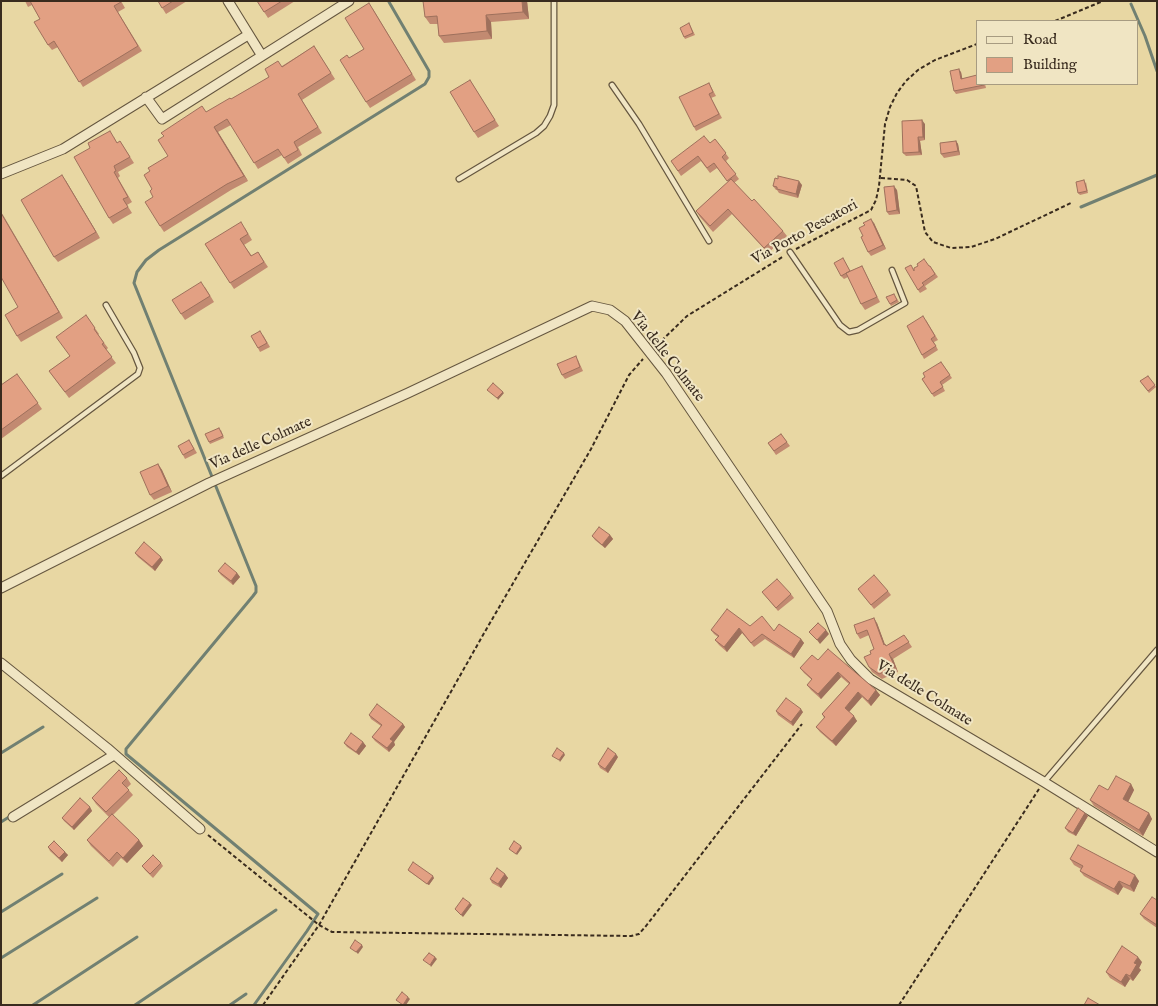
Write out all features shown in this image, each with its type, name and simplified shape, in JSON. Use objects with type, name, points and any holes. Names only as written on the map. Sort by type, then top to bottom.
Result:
[{"type":"street","points":[[228,1],[262,56]]},
{"type":"street","points":[[146,97],[162,119],[349,1]]},
{"type":"street","points":[[1,174],[64,149],[248,35]]},
{"type":"street","name":"Via delle Colmate","points":[[1,588],[209,483],[408,393],[592,306],[610,310],[625,321],[666,373],[827,611],[840,644],[851,660],[870,679],[1044,782],[1157,852]]},
{"type":"street","points":[[1,663],[200,828]]},
{"type":"street","points":[[14,817],[114,755]]},
{"type":"lane","points":[[459,179],[536,133],[544,126],[550,116],[554,104],[554,1]]},
{"type":"lane","points":[[612,85],[639,124],[708,240]]},
{"type":"lane","points":[[790,252],[840,325],[849,332],[858,330],[905,303],[892,270]]},
{"type":"lane","points":[[1,476],[138,374],[140,368],[134,354],[106,305]]},
{"type":"lane","points":[[1044,782],[1157,650]]},
{"type":"path","points":[[1058,20],[1104,1]]},
{"type":"path","name":"Via Porto Pescatori","points":[[263,1005],[318,924],[591,449],[629,376],[649,352],[687,316],[790,252],[871,210],[876,200],[881,178],[885,124],[897,93],[906,80],[918,70],[935,60],[976,44]]},
{"type":"path","points":[[881,178],[906,180],[916,186],[924,232],[933,242],[951,248],[971,247],[987,242],[1071,204]]},
{"type":"path","points":[[200,828],[310,918],[332,932],[631,936],[639,934],[802,724]]},
{"type":"path","points":[[899,1005],[1044,782]]},
{"type":"building","points":[[30,1],[121,1],[114,6],[138,46],[79,82],[54,41],[48,45],[34,22],[40,19]]},
{"type":"building","points":[[158,1],[173,1],[162,8]]},
{"type":"building","points":[[257,1],[282,1],[264,12]]},
{"type":"building","points":[[423,1],[522,1],[523,12],[486,15],[487,31],[439,36],[437,16],[425,17]]},
{"type":"building","points":[[369,3],[412,74],[366,102],[340,60],[347,55],[349,58],[364,49],[345,18]]},
{"type":"building","points":[[689,23],[693,33],[684,37],[680,28]]},
{"type":"building","points":[[314,46],[331,73],[298,94],[318,127],[294,142],[298,150],[284,158],[278,149],[254,163],[227,119],[214,127],[244,176],[227,184],[160,226],[145,202],[153,197],[150,191],[152,189],[144,175],[150,171],[148,168],[168,156],[158,140],[164,136],[161,133],[202,106],[206,112],[231,99],[269,77],[265,69],[278,61],[282,67]]},
{"type":"building","points":[[959,69],[961,79],[976,75],[976,85],[984,85],[954,91],[950,71]]},
{"type":"building","points":[[470,80],[495,120],[474,132],[450,92]]},
{"type":"building","points":[[709,83],[713,92],[709,94],[719,114],[694,127],[679,97]]},
{"type":"building","points":[[922,120],[923,137],[918,137],[919,152],[903,153],[902,121]]},
{"type":"building","points":[[110,131],[117,143],[120,141],[130,157],[114,166],[116,171],[114,172],[128,197],[123,199],[128,207],[109,218],[74,157],[90,148],[88,143]]},
{"type":"building","points":[[704,136],[710,143],[715,139],[726,153],[722,157],[736,174],[727,181],[714,163],[707,168],[698,156],[678,171],[671,161]]},
{"type":"building","points":[[956,141],[958,151],[941,154],[940,143]]},
{"type":"building","points":[[62,175],[96,232],[54,257],[21,200]]},
{"type":"building","points":[[778,176],[799,181],[796,194],[777,189],[777,187],[773,186],[775,178],[778,179]]},
{"type":"building","points":[[731,179],[752,201],[754,199],[783,231],[764,248],[728,209],[710,226],[696,211]]},
{"type":"building","points":[[1084,180],[1087,191],[1078,193],[1076,182]]},
{"type":"building","points":[[894,186],[897,210],[887,212],[884,187]]},
{"type":"building","points":[[1,213],[59,312],[17,336],[5,315],[18,307],[1,277]]},
{"type":"building","points":[[871,219],[883,245],[868,252],[859,228],[865,225],[863,223]]},
{"type":"building","points":[[241,222],[248,234],[240,239],[251,256],[258,252],[264,262],[230,283],[205,244]]},
{"type":"building","points":[[843,258],[850,271],[841,276],[834,263]]},
{"type":"building","points":[[924,259],[935,274],[922,283],[924,285],[918,290],[905,268],[911,265],[914,271],[914,268],[918,266],[917,264]]},
{"type":"building","points":[[862,266],[877,297],[861,304],[846,273]]},
{"type":"building","points":[[201,282],[210,296],[181,314],[172,300]]},
{"type":"building","points":[[894,294],[897,300],[890,304],[886,297]]},
{"type":"building","points":[[86,315],[104,343],[102,344],[112,357],[65,392],[49,371],[70,356],[56,337]]},
{"type":"building","points":[[923,316],[935,336],[931,339],[936,346],[922,355],[907,326]]},
{"type":"building","points":[[260,331],[267,343],[258,348],[251,336]]},
{"type":"building","points":[[576,356],[580,367],[562,375],[557,364]]},
{"type":"building","points":[[941,362],[950,375],[940,382],[943,387],[932,394],[922,379],[925,377],[923,373]]},
{"type":"building","points":[[17,374],[38,403],[1,430],[1,385]]},
{"type":"building","points":[[1148,376],[1155,385],[1148,391],[1140,381]]},
{"type":"building","points":[[493,383],[503,392],[497,398],[487,390]]},
{"type":"building","points":[[219,428],[223,436],[209,442],[205,434]]},
{"type":"building","points":[[781,434],[787,442],[774,451],[768,443]]},
{"type":"building","points":[[189,440],[194,449],[183,455],[178,446]]},
{"type":"building","points":[[158,464],[168,486],[150,495],[140,472]]},
{"type":"building","points":[[599,527],[610,535],[602,545],[592,536]]},
{"type":"building","points":[[144,542],[161,557],[152,567],[135,553]]},
{"type":"building","points":[[225,563],[237,573],[231,581],[218,571]]},
{"type":"building","points":[[874,575],[888,591],[871,605],[858,589]]},
{"type":"building","points":[[777,579],[791,594],[776,608],[762,592]]},
{"type":"building","points":[[727,609],[750,626],[762,616],[774,631],[779,624],[801,639],[791,654],[762,634],[751,643],[739,628],[724,647],[715,640],[719,636],[711,630]]},
{"type":"building","points":[[874,618],[884,645],[886,646],[904,635],[909,642],[889,654],[895,667],[879,674],[869,667],[864,657],[871,654],[870,651],[874,649],[867,630],[857,634],[854,625]]},
{"type":"building","points":[[818,623],[826,630],[817,640],[809,632]]},
{"type":"building","points":[[828,649],[876,690],[868,701],[858,692],[845,708],[854,716],[832,741],[816,727],[825,717],[822,714],[850,683],[838,672],[818,694],[807,685],[812,679],[800,668],[812,655],[818,660]]},
{"type":"building","points":[[786,698],[801,709],[791,722],[776,711]]},
{"type":"building","points":[[377,704],[403,724],[390,739],[393,741],[387,748],[372,737],[382,725],[369,715]]},
{"type":"building","points":[[351,733],[363,742],[356,752],[344,743]]},
{"type":"building","points":[[557,748],[564,753],[559,760],[552,756]]},
{"type":"building","points":[[608,748],[616,754],[605,769],[598,764]]},
{"type":"building","points":[[119,770],[127,778],[122,783],[129,790],[106,812],[92,798]]},
{"type":"building","points":[[1116,776],[1131,784],[1123,799],[1149,813],[1139,830],[1090,800],[1099,785],[1108,790]]},
{"type":"building","points":[[80,798],[90,807],[72,827],[62,818]]},
{"type":"building","points":[[1078,808],[1085,813],[1073,833],[1065,828]]},
{"type":"building","points":[[112,814],[139,840],[123,858],[117,852],[109,861],[87,840]]},
{"type":"building","points":[[54,841],[65,852],[59,858],[48,847]]},
{"type":"building","points":[[514,841],[521,846],[516,854],[509,849]]},
{"type":"building","points":[[1078,845],[1135,875],[1130,886],[1119,881],[1114,889],[1080,871],[1083,866],[1070,859]]},
{"type":"building","points":[[153,855],[161,863],[150,874],[142,866]]},
{"type":"building","points":[[413,862],[433,876],[427,884],[408,870]]},
{"type":"building","points":[[497,868],[505,874],[498,884],[490,879]]},
{"type":"building","points":[[1152,897],[1157,900],[1157,925],[1140,914]]},
{"type":"building","points":[[463,898],[470,903],[461,915],[455,909]]},
{"type":"building","points":[[355,940],[362,945],[356,952],[350,948]]},
{"type":"building","points":[[1122,946],[1138,957],[1134,963],[1137,964],[1130,976],[1126,974],[1121,982],[1106,972]]},
{"type":"building","points":[[429,953],[435,957],[430,965],[423,960]]},
{"type":"building","points":[[402,992],[408,997],[403,1005],[396,1000]]},
{"type":"building","points":[[1088,998],[1100,1005],[1084,1005]]},
{"type":"waterway","points":[[254,1005],[318,914],[126,754],[126,749],[256,592],[256,586],[134,283],[137,272],[146,260],[159,250],[425,84],[429,77],[429,71],[389,2]]},
{"type":"waterway","points":[[1131,4],[1157,71]]},
{"type":"waterway","points":[[1081,207],[1157,175]]},
{"type":"waterway","points":[[1,753],[43,727]]},
{"type":"waterway","points":[[1,822],[9,817]]},
{"type":"waterway","points":[[1,912],[62,874]]},
{"type":"waterway","points":[[1,958],[97,898]]},
{"type":"waterway","points":[[135,1005],[276,910]]},
{"type":"waterway","points":[[33,1005],[137,937]]},
{"type":"waterway","points":[[230,1005],[246,994]]}]
